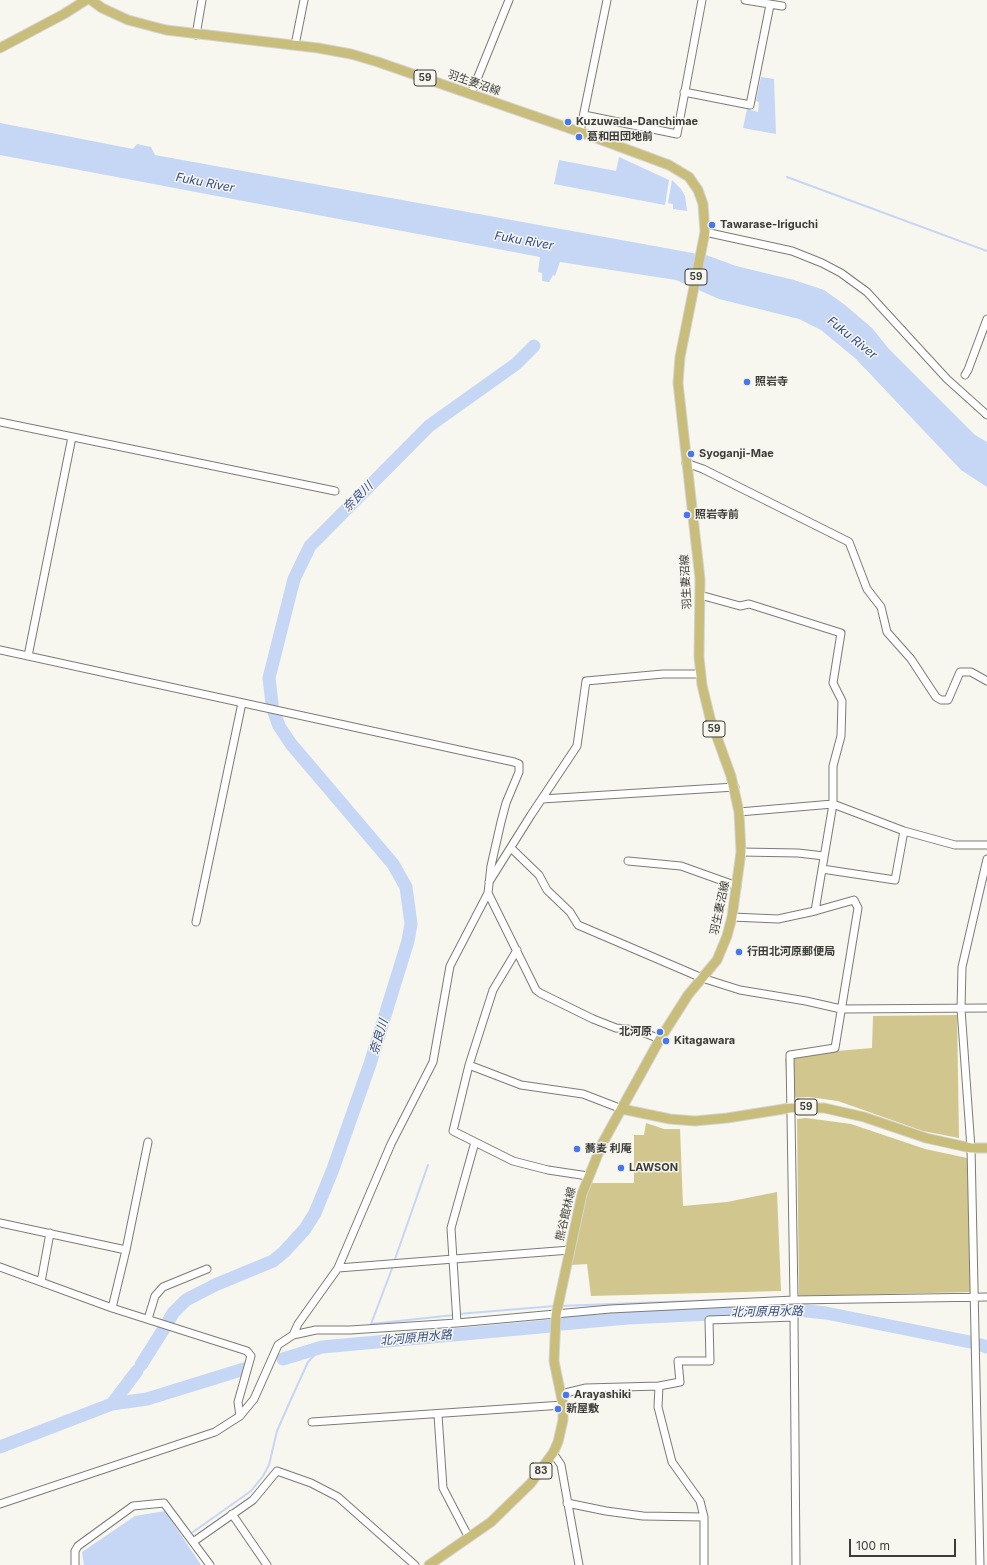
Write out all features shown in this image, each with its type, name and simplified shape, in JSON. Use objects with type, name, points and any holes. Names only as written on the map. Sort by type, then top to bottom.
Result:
[{"type":"main road","points":[[0,48],[64,14],[86,0]]},
{"type":"main road","name":"羽生妻沼線","points":[[91,0],[102,8],[128,20],[166,30],[196,35],[295,45],[336,51],[364,58],[580,132],[669,165],[689,177],[698,190],[703,204],[704,234],[680,357],[678,383],[700,595],[701,674],[706,706],[735,787],[739,812],[741,852],[732,917],[722,951],[717,960],[681,1005],[660,1039],[622,1109]]},
{"type":"main road","name":"59","points":[[622,1109],[670,1119],[695,1121],[727,1118],[790,1108],[808,1107],[842,1111],[926,1138],[971,1148],[987,1148]]},
{"type":"main road","name":"熊谷館林線","points":[[561,1394],[554,1361],[556,1316],[576,1216],[588,1176],[602,1144],[622,1109]]},
{"type":"main road","name":"83","points":[[435,1563],[491,1522],[542,1470],[553,1453],[561,1432],[561,1394]]},
{"type":"street","points":[[196,35],[202,0]]},
{"type":"street","points":[[295,45],[304,0]]},
{"type":"street","points":[[471,94],[509,0]]},
{"type":"street","points":[[580,132],[607,0]]},
{"type":"street","points":[[584,115],[677,134],[702,0]]},
{"type":"street","points":[[745,0],[782,6]]},
{"type":"street","points":[[684,92],[750,105],[770,5]]},
{"type":"street","points":[[704,234],[792,251],[811,258],[841,273],[867,292],[947,379],[987,415]]},
{"type":"street","points":[[964,375],[968,370],[987,319]]},
{"type":"street","points":[[0,422],[335,491]]},
{"type":"street","points":[[28,656],[72,437]]},
{"type":"street","points":[[686,463],[703,469],[849,542],[867,589],[881,608],[886,632],[911,659],[936,697],[941,700],[948,700],[960,672],[971,672],[987,681]]},
{"type":"street","points":[[700,595],[740,606],[749,604],[841,633],[833,683],[842,701],[840,736],[833,766],[833,804],[815,911]]},
{"type":"street","points":[[0,650],[242,703],[282,710],[519,764],[520,772],[506,803],[487,885],[488,893],[536,990],[592,1020],[616,1028],[637,1030],[660,1039]]},
{"type":"street","points":[[487,885],[577,746],[586,681],[663,674],[701,674]]},
{"type":"street","points":[[196,922],[242,703]]},
{"type":"street","points":[[542,799],[735,787]]},
{"type":"street","points":[[739,812],[833,804],[904,831],[955,845],[987,845]]},
{"type":"street","points":[[822,869],[895,880],[897,877],[904,831]]},
{"type":"street","points":[[511,848],[539,875],[547,890],[570,912],[578,925],[702,978],[740,990],[806,1001],[841,1009],[987,1008]]},
{"type":"street","points":[[741,852],[798,853],[824,856]]},
{"type":"street","points":[[980,1565],[971,1148],[961,1009],[962,968],[987,859]]},
{"type":"street","points":[[628,861],[681,866],[737,886]]},
{"type":"street","points":[[293,1334],[298,1324],[338,1268],[391,1144],[433,1062],[450,966],[488,893]]},
{"type":"street","points":[[732,917],[778,919],[815,911],[854,900],[858,908],[835,1048],[790,1055],[794,1300]]},
{"type":"street","points":[[517,950],[493,990],[469,1065],[453,1131],[513,1160],[548,1170],[588,1176]]},
{"type":"street","points":[[469,1065],[521,1085],[583,1094],[622,1109]]},
{"type":"street","points":[[112,1308],[126,1250],[148,1142]]},
{"type":"street","points":[[457,1323],[451,1228],[475,1142]]},
{"type":"street","points":[[0,1223],[126,1250]]},
{"type":"street","points":[[41,1282],[50,1233]]},
{"type":"street","points":[[338,1268],[570,1250]]},
{"type":"street","points":[[0,1267],[112,1308],[247,1350],[251,1356],[238,1402],[240,1416]]},
{"type":"street","points":[[151,1320],[155,1296],[163,1287],[208,1269]]},
{"type":"street","points":[[0,1504],[215,1432],[240,1416],[254,1399],[278,1345],[293,1334],[316,1330],[350,1330],[556,1316],[610,1309],[794,1300],[987,1297]]},
{"type":"street","points":[[561,1394],[586,1388],[659,1386],[680,1382],[678,1361],[710,1361],[709,1320],[794,1317],[796,1565]]},
{"type":"street","points":[[659,1386],[658,1407],[672,1462],[700,1501],[704,1517],[704,1565]]},
{"type":"street","points":[[312,1422],[438,1415],[562,1405]]},
{"type":"street","points":[[438,1415],[443,1488],[469,1538]]},
{"type":"street","points":[[553,1453],[561,1465],[579,1565]]},
{"type":"street","points":[[193,1542],[253,1500],[277,1471],[311,1483],[338,1497],[416,1565]]},
{"type":"street","points":[[72,1564],[75,1551],[78,1546],[133,1506],[164,1503],[210,1565]]},
{"type":"street","points":[[567,1503],[606,1511],[644,1516],[704,1517]]},
{"type":"street","points":[[232,1514],[267,1565]]},
{"type":"shaded area","points":[[957,1015],[959,1138],[923,1131],[838,1101],[809,1097],[788,1098],[785,1059],[790,1055],[872,1048],[873,1016]]},
{"type":"shaded area","points":[[806,1118],[851,1124],[925,1149],[967,1158],[969,1162],[972,1292],[799,1296],[797,1119]]},
{"type":"shaded area","points":[[646,1123],[664,1129],[680,1129],[683,1206],[727,1202],[777,1192],[781,1291],[591,1296],[587,1264],[571,1265],[589,1183],[634,1183],[634,1135],[644,1135]]},
{"type":"water","points":[[761,77],[774,79],[776,134],[743,128],[747,109],[758,112],[759,102],[756,101]]},
{"type":"water","name":"Fuku River","points":[[0,123],[133,149],[137,144],[151,147],[155,155],[709,256],[736,266],[794,280],[824,290],[845,305],[872,328],[889,349],[975,435],[987,442],[987,487],[961,470],[856,359],[821,330],[799,319],[719,299],[676,280],[560,262],[555,276],[553,275],[549,282],[542,281],[542,273],[538,272],[540,257],[0,155]]},
{"type":"water","points":[[619,157],[669,180],[665,205],[554,184],[559,160],[616,171]]},
{"type":"water","points":[[672,180],[681,189],[685,196],[687,211],[673,209],[673,204],[668,203]]},
{"type":"water","points":[[165,1511],[201,1565],[84,1565],[82,1552],[135,1516]]},
{"type":"waterway","points":[[787,177],[987,251]]},
{"type":"waterway","name":"奈良川","points":[[272,704],[269,678],[294,579],[310,546],[429,426],[516,364],[534,346]]},
{"type":"waterway","name":"奈良川","points":[[168,1322],[173,1313],[186,1300],[215,1285],[273,1261],[284,1252],[305,1229],[315,1213],[333,1169],[370,1064],[408,941],[411,924],[406,887],[393,864],[291,744],[279,726],[274,712]]},
{"type":"waterway","points":[[394,1262],[428,1165]]},
{"type":"waterway","points":[[393,1266],[371,1324],[454,1315]]},
{"type":"waterway","points":[[560,1306],[743,1299]]},
{"type":"waterway","points":[[458,1314],[555,1306]]},
{"type":"waterway","name":"北河原用水路","points":[[562,1324],[627,1318],[797,1310],[826,1313],[970,1342]]},
{"type":"waterway","name":"北河原用水路","points":[[283,1359],[322,1347],[551,1326]]},
{"type":"waterway","name":"奈良川","points":[[141,1365],[165,1327]]},
{"type":"waterway","name":"北河原用水路","points":[[981,1345],[987,1347]]},
{"type":"waterway","points":[[193,1532],[251,1491],[263,1476],[269,1465],[277,1431],[308,1362],[322,1347]]},
{"type":"waterway","name":"北河原用水路","points":[[0,1447],[112,1404],[147,1399],[244,1369]]},
{"type":"waterway","name":"奈良川","points":[[112,1404],[137,1371]]},
{"type":"place","name":"Kuzuwada-Danchimae","points":[[568,122]]},
{"type":"place","name":"葛和田団地前","points":[[579,137]]},
{"type":"place","name":"Tawarase-Iriguchi","points":[[712,225]]},
{"type":"place","name":"照岩寺","points":[[747,382]]},
{"type":"place","name":"Syoganji-Mae","points":[[691,454]]},
{"type":"place","name":"照岩寺前","points":[[687,515]]},
{"type":"place","name":"行田北河原郵便局","points":[[739,952]]},
{"type":"place","name":"北河原","points":[[660,1032]]},
{"type":"place","name":"Kitagawara","points":[[666,1041]]},
{"type":"place","name":"蕎麦 利庵","points":[[577,1149]]},
{"type":"place","name":"LAWSON","points":[[621,1168]]},
{"type":"place","name":"Arayashiki","points":[[566,1395]]},
{"type":"place","name":"新屋敷","points":[[558,1409]]}]
